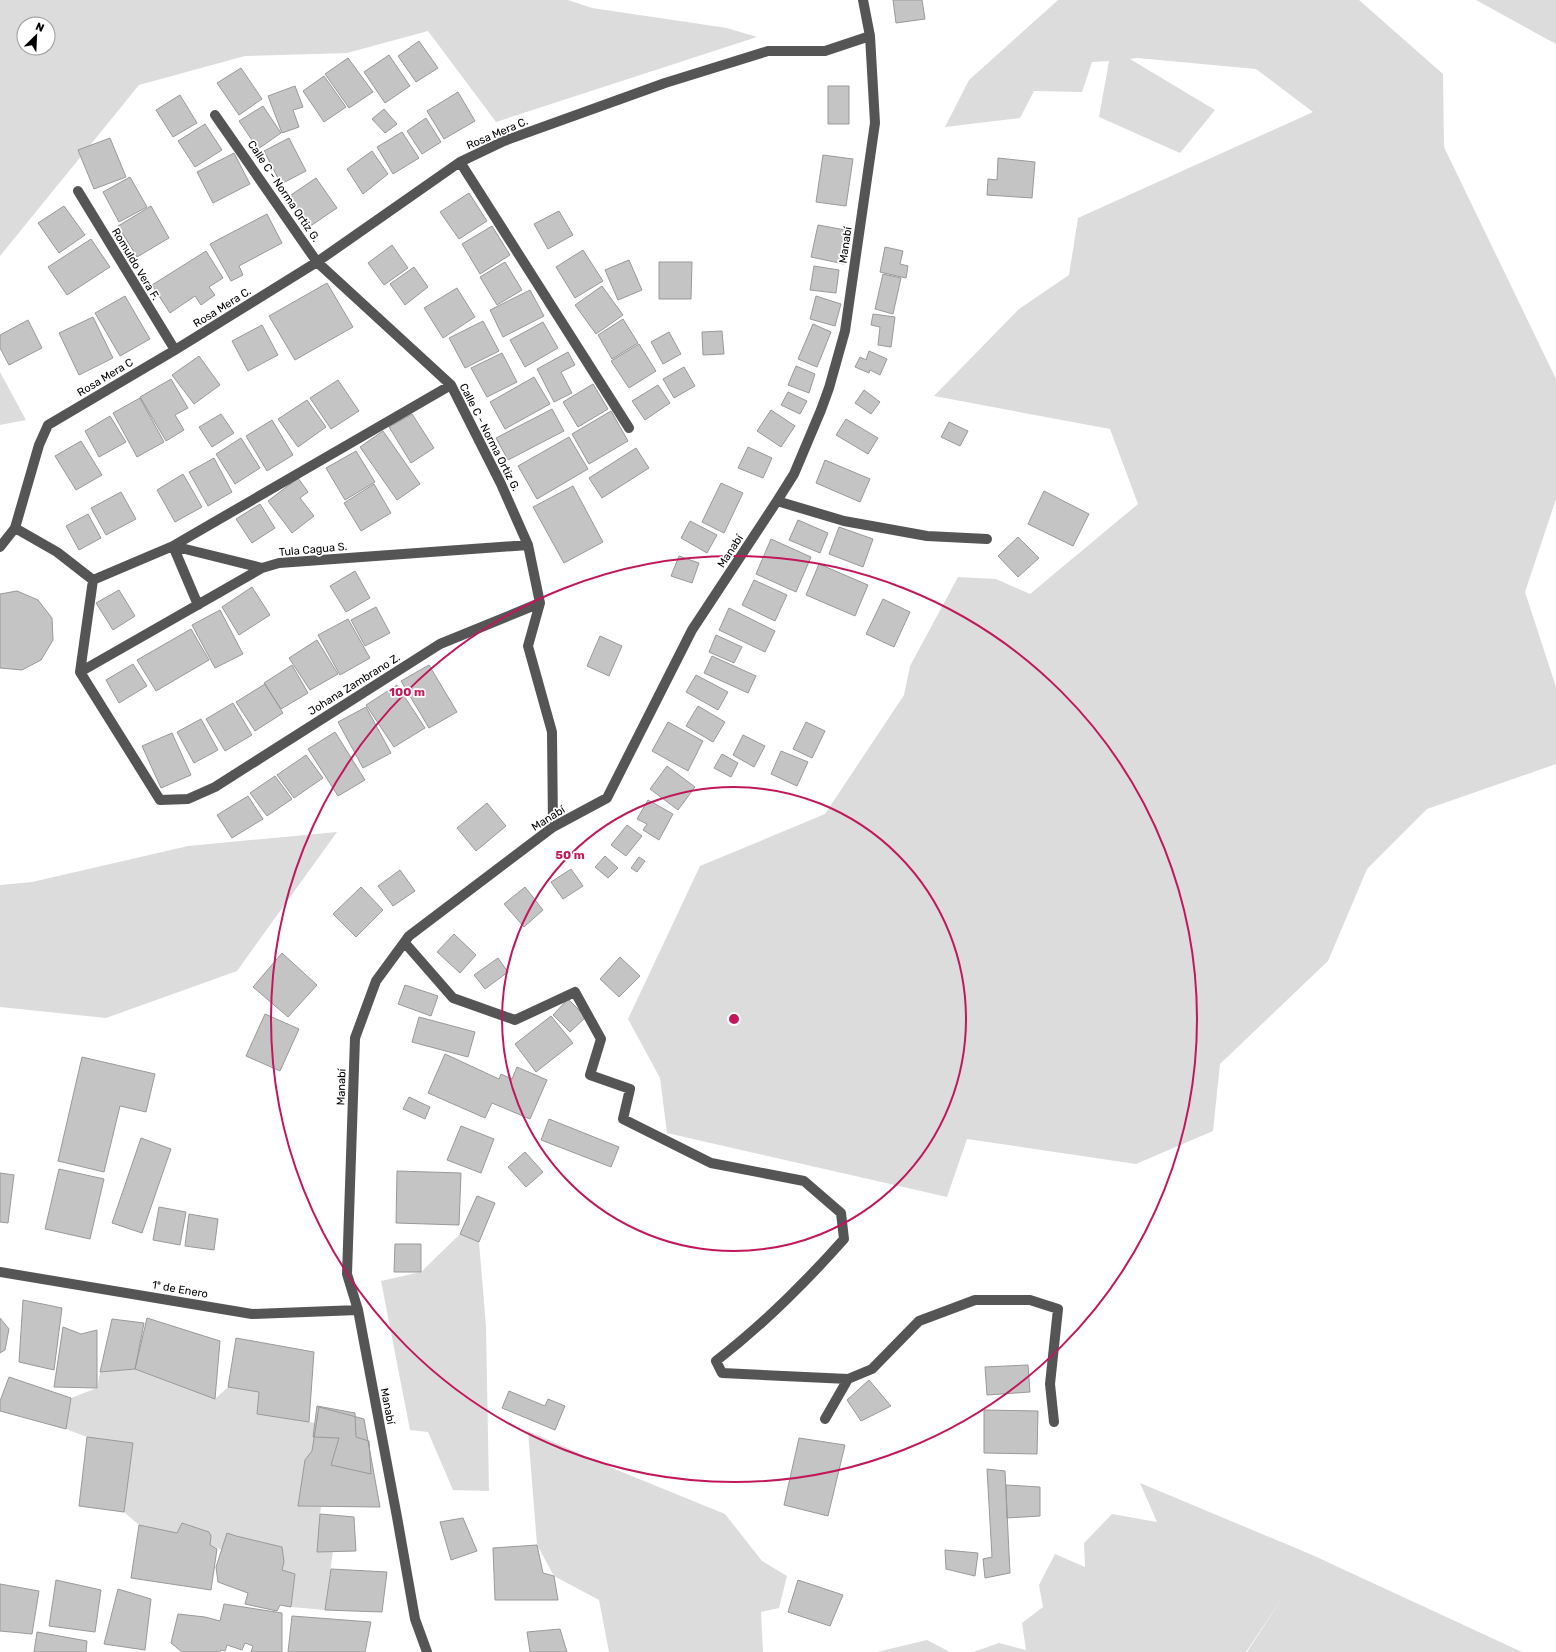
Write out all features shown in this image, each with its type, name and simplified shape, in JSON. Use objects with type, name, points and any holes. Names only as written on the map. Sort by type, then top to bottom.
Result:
[{"type":"street","name":"Manabí","points":[[427,1652],[415,1619],[396,1509],[358,1310],[347,1274],[355,1038],[376,981],[409,936],[553,827],[607,798],[692,630],[794,474],[822,410],[832,380],[845,331],[875,123],[870,36],[863,0]]},
{"type":"street","name":"Rosa Mera C.","points":[[175,350],[317,262],[460,162],[524,133],[665,83],[768,51],[825,51],[870,36]]},
{"type":"street","name":"Calle C - Norma Ortiz G.","points":[[215,115],[317,262],[451,385],[501,484],[528,545],[540,603],[528,646],[552,732],[553,827]]},
{"type":"street","points":[[460,162],[629,428]]},
{"type":"street","name":"Romuldo Vera F.","points":[[78,191],[175,350]]},
{"type":"street","name":"Rosa Mera C","points":[[15,528],[39,445],[48,425],[175,350]]},
{"type":"street","points":[[93,580],[173,546],[451,385]]},
{"type":"street","points":[[777,501],[844,521],[927,536],[987,539]]},
{"type":"street","points":[[0,547],[15,528],[57,552],[93,580]]},
{"type":"street","name":"Tula Cagua S.","points":[[80,672],[262,568],[279,563],[528,545]]},
{"type":"street","points":[[173,546],[262,568]]},
{"type":"street","points":[[173,546],[198,605]]},
{"type":"street","points":[[80,672],[93,580]]},
{"type":"street","name":"Johana Zambrano Z.","points":[[80,672],[160,800],[188,799],[215,787],[440,644],[540,603]]},
{"type":"street","points":[[405,943],[453,998],[515,1020],[575,992],[601,1039],[590,1074],[630,1089],[623,1119],[711,1163],[804,1181],[841,1213],[844,1239],[808,1280],[748,1336],[716,1361],[722,1373],[848,1379],[872,1369],[919,1321],[975,1300],[1030,1300],[1058,1309],[1050,1384],[1054,1422]]},
{"type":"street","name":"1º de Enero","points":[[0,1272],[252,1314],[358,1310]]},
{"type":"street","points":[[825,1419],[848,1379]]},
{"type":"shaded area","points":[[0,0],[568,0],[592,8],[727,28],[757,37],[496,122],[428,31],[347,53],[245,56],[139,85],[0,256]]},
{"type":"shaded area","points":[[1058,0],[1359,0],[1443,74],[1444,147],[1556,379],[1556,499],[1525,592],[1556,687],[1556,764],[1427,809],[1367,869],[1328,961],[1220,1064],[1213,1131],[1136,1164],[967,1139],[947,1197],[667,1133],[660,1078],[628,1019],[700,866],[825,814],[904,695],[910,666],[958,577],[996,579],[1030,594],[1138,504],[1110,429],[934,396],[1019,309],[1069,275],[1078,218],[1313,112],[1256,69],[1137,58],[1130,59],[1215,110],[1180,153],[1099,117],[1109,61],[1092,62],[1082,92],[1034,91],[1020,118],[945,127],[969,80]]},
{"type":"shaded area","points":[[1476,0],[1556,0],[1556,44]]},
{"type":"shaded area","points":[[0,372],[26,420],[0,425]]},
{"type":"shaded area","points":[[337,832],[237,971],[106,1018],[0,1007],[0,885],[32,882],[188,846]]},
{"type":"shaded area","points":[[460,1234],[479,1242],[486,1326],[489,1491],[453,1490],[428,1432],[410,1430],[381,1281],[421,1272]]},
{"type":"shaded area","points":[[135,1369],[215,1399],[228,1387],[259,1392],[257,1414],[316,1423],[312,1451],[305,1461],[298,1506],[321,1507],[320,1514],[333,1551],[325,1610],[291,1607],[295,1574],[282,1570],[284,1562],[282,1547],[227,1533],[222,1550],[210,1545],[211,1536],[209,1532],[182,1523],[177,1533],[139,1525],[124,1512],[133,1443],[87,1437],[66,1429],[71,1398],[97,1388],[100,1372]]},
{"type":"shaded area","points":[[528,1431],[622,1472],[725,1514],[762,1561],[787,1576],[779,1608],[761,1612],[763,1652],[609,1652],[599,1600],[554,1576],[537,1545]]},
{"type":"shaded area","points":[[1140,1483],[1310,1554],[1522,1652],[1247,1652],[1283,1597],[1246,1652],[973,1652],[999,1643],[1026,1650],[1022,1623],[1043,1607],[1039,1585],[1055,1554],[1085,1567],[1084,1543],[1112,1514],[1157,1522]]},
{"type":"shaded area","points":[[927,1640],[950,1652],[877,1652]]},
{"type":"building","points":[[893,0],[922,0],[925,19],[896,23]]},
{"type":"building","points":[[419,41],[438,68],[416,82],[398,56]]},
{"type":"building","points":[[389,55],[410,86],[385,103],[364,72]]},
{"type":"building","points":[[348,58],[373,92],[349,108],[325,74]]},
{"type":"building","points":[[241,68],[262,99],[239,115],[217,83]]},
{"type":"building","points":[[324,76],[346,107],[324,122],[303,91]]},
{"type":"building","points":[[295,86],[303,107],[293,110],[299,127],[282,133],[268,96]]},
{"type":"building","points":[[828,86],[849,86],[849,124],[828,124]]},
{"type":"building","points":[[458,92],[475,121],[444,139],[427,111]]},
{"type":"building","points":[[180,95],[197,123],[173,137],[156,110]]},
{"type":"building","points":[[263,106],[281,133],[258,149],[239,121]]},
{"type":"building","points":[[384,109],[397,124],[385,133],[372,119]]},
{"type":"building","points":[[426,118],[441,142],[422,154],[407,131]]},
{"type":"building","points":[[205,124],[222,150],[195,167],[178,141]]},
{"type":"building","points":[[402,132],[419,158],[393,174],[377,147]]},
{"type":"building","points":[[110,138],[126,177],[94,189],[78,150]]},
{"type":"building","points":[[289,138],[306,171],[281,184],[264,151]]},
{"type":"building","points":[[372,151],[388,174],[363,194],[347,169]]},
{"type":"building","points":[[234,153],[250,184],[213,203],[197,172]]},
{"type":"building","points":[[823,155],[853,159],[846,206],[816,202]]},
{"type":"building","points":[[998,158],[1035,162],[1032,198],[987,195],[988,179],[997,180]]},
{"type":"building","points":[[130,177],[147,207],[119,222],[103,192]]},
{"type":"building","points":[[316,178],[337,208],[309,227],[288,197]]},
{"type":"building","points":[[469,193],[487,221],[459,239],[440,212]]},
{"type":"building","points":[[64,206],[85,235],[59,253],[38,223]]},
{"type":"building","points":[[151,206],[169,238],[137,257],[118,226]]},
{"type":"building","points":[[559,211],[573,235],[548,249],[534,224]]},
{"type":"building","points":[[267,214],[282,243],[239,266],[243,275],[231,281],[210,244]]},
{"type":"building","points":[[818,225],[851,231],[844,264],[811,257]]},
{"type":"building","points":[[492,226],[510,255],[480,274],[462,244]]},
{"type":"building","points":[[91,239],[110,267],[67,295],[48,267]]},
{"type":"building","points":[[392,245],[408,268],[384,285],[368,263]]},
{"type":"building","points":[[885,247],[903,251],[900,264],[908,266],[906,278],[880,272]]},
{"type":"building","points":[[583,250],[603,281],[575,298],[556,267]]},
{"type":"building","points":[[206,251],[223,278],[209,287],[215,295],[201,305],[195,296],[170,313],[152,285]]},
{"type":"building","points":[[629,260],[642,290],[618,300],[605,270]]},
{"type":"building","points":[[505,262],[522,290],[497,305],[480,277]]},
{"type":"building","points":[[659,262],[692,262],[691,299],[659,299]]},
{"type":"building","points":[[814,266],[839,270],[836,293],[810,290]]},
{"type":"building","points":[[414,267],[428,287],[405,305],[390,284]]},
{"type":"building","points":[[883,274],[901,278],[893,314],[875,309]]},
{"type":"building","points":[[327,283],[353,327],[295,360],[269,316]]},
{"type":"building","points":[[602,286],[623,315],[596,334],[575,305]]},
{"type":"building","points":[[457,288],[475,317],[443,338],[424,308]]},
{"type":"building","points":[[530,290],[544,316],[503,337],[490,310]]},
{"type":"building","points":[[125,296],[150,339],[120,356],[95,313]]},
{"type":"building","points":[[816,296],[841,304],[835,326],[810,319]]},
{"type":"building","points":[[873,314],[895,317],[891,347],[878,345],[880,327],[871,325]]},
{"type":"building","points":[[93,317],[113,358],[79,375],[59,333]]},
{"type":"building","points":[[623,319],[638,343],[612,359],[598,335]]},
{"type":"building","points":[[28,320],[42,348],[9,365],[0,348],[0,335]]},
{"type":"building","points":[[483,321],[499,351],[465,368],[449,338]]},
{"type":"building","points":[[543,322],[558,348],[525,367],[510,340]]},
{"type":"building","points":[[813,324],[831,332],[817,367],[798,359]]},
{"type":"building","points":[[262,325],[278,355],[248,371],[232,341]]},
{"type":"building","points":[[722,331],[724,354],[703,355],[702,332]]},
{"type":"building","points":[[669,332],[681,354],[663,364],[651,342]]},
{"type":"building","points":[[639,344],[656,371],[629,388],[611,361]]},
{"type":"building","points":[[869,351],[887,359],[880,375],[870,370],[869,373],[855,367],[860,357],[866,360]]},
{"type":"building","points":[[568,352],[575,365],[561,372],[572,393],[554,402],[537,369]]},
{"type":"building","points":[[502,353],[517,382],[487,397],[471,368]]},
{"type":"building","points":[[199,356],[220,385],[194,404],[172,375]]},
{"type":"building","points":[[796,366],[815,374],[809,393],[788,385]]},
{"type":"building","points":[[684,367],[695,386],[674,398],[663,379]]},
{"type":"building","points":[[534,377],[550,404],[505,429],[490,402]]},
{"type":"building","points":[[171,379],[188,408],[175,415],[184,430],[166,441],[140,397]]},
{"type":"building","points":[[338,380],[359,411],[331,429],[310,398]]},
{"type":"building","points":[[593,384],[608,409],[578,427],[563,402]]},
{"type":"building","points":[[658,385],[670,403],[645,420],[632,401]]},
{"type":"building","points":[[864,390],[880,402],[871,414],[855,403]]},
{"type":"building","points":[[788,392],[807,401],[800,414],[781,405]]},
{"type":"building","points":[[140,398],[164,442],[137,457],[113,413]]},
{"type":"building","points":[[307,400],[326,427],[298,447],[278,419]]},
{"type":"building","points":[[552,409],[564,431],[508,460],[496,438]]},
{"type":"building","points":[[771,410],[795,426],[781,447],[757,431]]},
{"type":"building","points":[[611,411],[628,441],[589,464],[572,434]]},
{"type":"building","points":[[221,414],[234,433],[212,447],[199,427]]},
{"type":"building","points":[[412,414],[434,448],[411,463],[389,427]]},
{"type":"building","points":[[110,416],[126,442],[99,457],[85,431]]},
{"type":"building","points":[[846,419],[878,438],[868,454],[836,435]]},
{"type":"building","points":[[272,420],[293,455],[267,471],[246,436]]},
{"type":"building","points":[[949,422],[968,431],[960,446],[941,437]]},
{"type":"building","points":[[383,431],[420,484],[397,500],[360,447]]},
{"type":"building","points":[[569,437],[588,469],[537,499],[518,466]]},
{"type":"building","points":[[241,438],[260,468],[235,484],[216,454]]},
{"type":"building","points":[[81,441],[102,475],[76,490],[55,456]]},
{"type":"building","points":[[748,447],[772,458],[763,478],[738,468]]},
{"type":"building","points":[[636,448],[649,468],[602,498],[589,478]]},
{"type":"building","points":[[356,451],[375,482],[345,500],[326,468]]},
{"type":"building","points":[[214,458],[232,492],[208,506],[189,472]]},
{"type":"building","points":[[825,460],[870,479],[860,502],[816,483]]},
{"type":"building","points":[[183,474],[202,507],[175,522],[157,490]]},
{"type":"building","points":[[298,478],[308,492],[300,498],[314,516],[292,533],[268,501]]},
{"type":"building","points":[[721,483],[743,493],[724,533],[702,522]]},
{"type":"building","points":[[374,484],[391,513],[361,531],[344,503]]},
{"type":"building","points":[[573,486],[603,542],[564,563],[533,507]]},
{"type":"building","points":[[1044,491],[1089,514],[1073,546],[1028,524]]},
{"type":"building","points":[[121,492],[136,519],[106,535],[91,508]]},
{"type":"building","points":[[260,504],[275,528],[252,543],[236,519]]},
{"type":"building","points":[[88,514],[101,538],[79,550],[66,526]]},
{"type":"building","points":[[798,520],[828,533],[820,553],[789,540]]},
{"type":"building","points":[[690,521],[717,535],[707,553],[681,538]]},
{"type":"building","points":[[839,527],[873,539],[863,567],[829,554]]},
{"type":"building","points":[[1018,537],[1039,558],[1018,577],[998,556]]},
{"type":"building","points":[[771,539],[811,557],[796,592],[756,574]]},
{"type":"building","points":[[679,556],[699,563],[692,583],[671,576]]},
{"type":"building","points":[[819,564],[868,585],[855,616],[806,595]]},
{"type":"building","points":[[355,571],[370,598],[346,612],[330,586]]},
{"type":"building","points":[[754,580],[787,595],[775,621],[742,605]]},
{"type":"building","points":[[252,587],[270,615],[239,635],[222,607]]},
{"type":"building","points":[[119,590],[135,616],[113,630],[96,603]]},
{"type":"building","points":[[17,591],[38,600],[52,618],[53,640],[41,660],[22,670],[0,668],[0,594]]},
{"type":"building","points":[[883,599],[910,612],[894,647],[866,634]]},
{"type":"building","points":[[376,607],[390,633],[365,646],[351,620]]},
{"type":"building","points":[[729,608],[775,631],[765,652],[719,630]]},
{"type":"building","points":[[220,610],[243,654],[215,668],[192,625]]},
{"type":"building","points":[[348,619],[370,658],[340,675],[318,635]]},
{"type":"building","points":[[191,629],[209,660],[156,691],[137,660]]},
{"type":"building","points":[[716,635],[742,647],[734,663],[709,652]]},
{"type":"building","points":[[600,636],[622,646],[609,676],[587,666]]},
{"type":"building","points":[[317,640],[338,674],[310,690],[289,658]]},
{"type":"building","points":[[712,656],[756,676],[748,693],[704,673]]},
{"type":"building","points":[[133,664],[147,686],[119,703],[106,680]]},
{"type":"building","points":[[292,665],[308,693],[281,709],[264,683]]},
{"type":"building","points":[[429,665],[457,712],[429,728],[401,681]]},
{"type":"building","points":[[696,675],[728,692],[718,710],[686,692]]},
{"type":"building","points":[[265,684],[283,713],[255,731],[236,702]]},
{"type":"building","points":[[397,685],[425,728],[394,747],[366,705]]},
{"type":"building","points":[[233,703],[252,735],[225,751],[206,719]]},
{"type":"building","points":[[698,706],[725,722],[713,742],[686,726]]},
{"type":"building","points":[[366,707],[391,753],[363,768],[338,722]]},
{"type":"building","points":[[201,719],[218,750],[194,763],[177,732]]},
{"type":"building","points":[[668,722],[703,741],[688,771],[652,751]]},
{"type":"building","points":[[806,722],[825,731],[812,758],[793,749]]},
{"type":"building","points":[[335,732],[365,780],[338,796],[308,749]]},
{"type":"building","points":[[172,733],[191,775],[161,788],[142,746]]},
{"type":"building","points":[[743,735],[765,746],[754,767],[733,755]]},
{"type":"building","points":[[781,751],[808,762],[797,786],[771,774]]},
{"type":"building","points":[[722,754],[738,763],[731,777],[714,768]]},
{"type":"building","points":[[306,755],[323,778],[294,798],[277,775]]},
{"type":"building","points":[[667,766],[695,787],[678,810],[650,789]]},
{"type":"building","points":[[275,776],[292,799],[267,816],[250,793]]},
{"type":"building","points":[[248,796],[263,819],[232,838],[217,815]]},
{"type":"building","points":[[648,800],[673,814],[659,840],[643,830],[647,824],[637,819]]},
{"type":"building","points":[[487,803],[506,826],[476,851],[457,828]]},
{"type":"building","points":[[627,825],[642,836],[626,856],[611,845]]},
{"type":"building","points":[[605,856],[618,868],[608,878],[595,867]]},
{"type":"building","points":[[639,857],[645,861],[637,872],[631,868]]},
{"type":"building","points":[[571,869],[583,886],[563,899],[551,882]]},
{"type":"building","points":[[400,870],[415,891],[393,906],[378,886]]},
{"type":"building","points":[[361,887],[383,910],[356,937],[333,914]]},
{"type":"building","points":[[525,887],[543,910],[524,927],[504,904]]},
{"type":"building","points":[[454,934],[476,955],[460,973],[437,952]]},
{"type":"building","points":[[282,953],[317,985],[288,1017],[253,987]]},
{"type":"building","points":[[620,957],[640,976],[619,997],[600,979]]},
{"type":"building","points":[[498,958],[508,972],[485,989],[474,975]]},
{"type":"building","points":[[405,985],[438,996],[431,1016],[398,1004]]},
{"type":"building","points":[[568,999],[586,1017],[570,1032],[553,1015]]},
{"type":"building","points":[[265,1014],[299,1029],[280,1071],[246,1056]]},
{"type":"building","points":[[551,1016],[573,1043],[536,1072],[515,1044]]},
{"type":"building","points":[[419,1017],[475,1032],[468,1057],[412,1042]]},
{"type":"building","points":[[445,1054],[499,1079],[501,1074],[512,1079],[517,1067],[547,1080],[530,1119],[492,1103],[485,1118],[428,1093]]},
{"type":"building","points":[[82,1057],[155,1074],[146,1112],[120,1106],[104,1172],[58,1161]]},
{"type":"building","points":[[409,1097],[430,1107],[425,1119],[403,1109]]},
{"type":"building","points":[[549,1119],[619,1147],[611,1167],[541,1140]]},
{"type":"building","points":[[461,1126],[494,1139],[481,1173],[447,1160]]},
{"type":"building","points":[[141,1138],[171,1149],[142,1233],[112,1223]]},
{"type":"building","points":[[525,1152],[543,1172],[526,1187],[508,1167]]},
{"type":"building","points":[[59,1169],[104,1179],[90,1239],[45,1229]]},
{"type":"building","points":[[397,1171],[461,1173],[459,1225],[396,1223]]},
{"type":"building","points":[[0,1173],[14,1175],[8,1223],[0,1222]]},
{"type":"building","points":[[477,1196],[495,1203],[479,1242],[460,1234]]},
{"type":"building","points":[[159,1207],[186,1212],[180,1245],[153,1240]]},
{"type":"building","points":[[189,1214],[218,1219],[214,1250],[185,1246]]},
{"type":"building","points":[[395,1244],[421,1244],[421,1272],[394,1272]]},
{"type":"building","points":[[23,1300],[62,1308],[54,1370],[19,1362]]},
{"type":"building","points":[[0,1318],[9,1329],[5,1350],[0,1353]]},
{"type":"building","points":[[147,1318],[220,1341],[215,1399],[135,1369]]},
{"type":"building","points":[[112,1319],[144,1323],[135,1369],[100,1372]]},
{"type":"building","points":[[63,1327],[81,1334],[97,1330],[97,1388],[54,1387]]},
{"type":"building","points":[[236,1338],[314,1352],[309,1422],[257,1414],[259,1392],[228,1387]]},
{"type":"building","points":[[1028,1365],[1030,1392],[987,1395],[985,1367]]},
{"type":"building","points":[[9,1377],[71,1398],[66,1429],[0,1411],[0,1401]]},
{"type":"building","points":[[869,1380],[891,1406],[861,1421],[847,1400]]},
{"type":"building","points":[[509,1391],[545,1406],[548,1399],[565,1406],[555,1430],[502,1408]]},
{"type":"building","points":[[317,1406],[355,1413],[356,1437],[369,1441],[371,1474],[331,1465],[339,1438],[313,1437]]},
{"type":"building","points":[[319,1407],[364,1419],[380,1507],[298,1506],[305,1460],[312,1451]]},
{"type":"building","points":[[984,1410],[1038,1411],[1037,1454],[984,1453]]},
{"type":"building","points":[[87,1437],[133,1443],[124,1512],[79,1506]]},
{"type":"building","points":[[799,1438],[845,1445],[828,1516],[784,1505]]},
{"type":"building","points":[[987,1469],[1005,1471],[1010,1573],[985,1578],[983,1559],[992,1557]]},
{"type":"building","points":[[1006,1485],[1040,1487],[1040,1516],[1007,1518]]},
{"type":"building","points":[[320,1514],[354,1517],[356,1551],[317,1552]]},
{"type":"building","points":[[463,1518],[477,1551],[451,1560],[440,1522]]},
{"type":"building","points":[[182,1523],[209,1532],[211,1536],[210,1545],[217,1549],[211,1590],[131,1578],[139,1525],[177,1533]]},
{"type":"building","points":[[227,1533],[282,1547],[284,1562],[282,1570],[295,1574],[291,1607],[280,1605],[277,1611],[245,1604],[248,1593],[218,1582],[216,1567]]},
{"type":"building","points":[[537,1545],[543,1573],[554,1576],[558,1600],[495,1600],[493,1548]]},
{"type":"building","points":[[945,1550],[978,1553],[975,1576],[946,1569]]},
{"type":"building","points":[[331,1569],[387,1572],[382,1612],[325,1610]]},
{"type":"building","points":[[56,1580],[101,1590],[95,1632],[49,1626]]},
{"type":"building","points":[[798,1580],[843,1595],[830,1626],[788,1612]]},
{"type":"building","points":[[0,1584],[39,1591],[32,1634],[0,1631]]},
{"type":"building","points":[[118,1589],[151,1599],[145,1650],[104,1644]]},
{"type":"building","points":[[224,1604],[282,1613],[282,1652],[251,1652],[253,1646],[245,1643],[242,1650],[227,1645],[225,1651],[221,1650],[220,1652],[182,1652],[171,1643],[178,1614],[205,1617],[220,1621]]},
{"type":"building","points":[[292,1616],[371,1622],[365,1652],[288,1652]]},
{"type":"building","points":[[560,1629],[567,1652],[530,1652],[527,1632]]},
{"type":"building","points":[[37,1632],[87,1641],[86,1652],[34,1652]]}]
